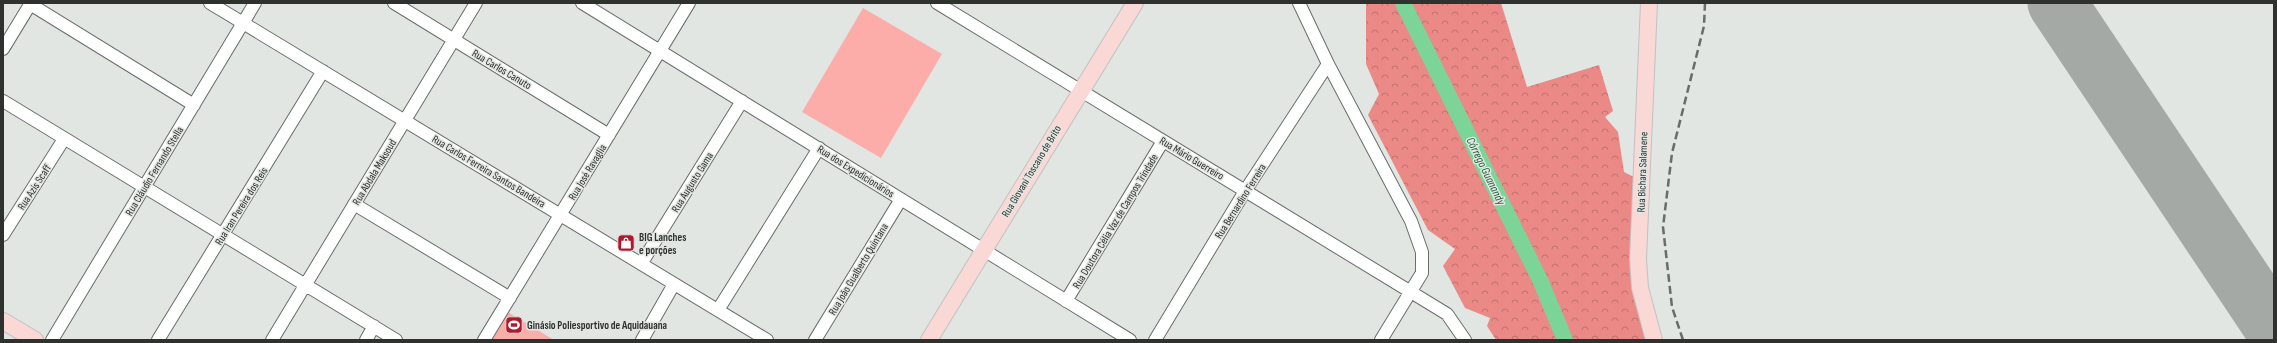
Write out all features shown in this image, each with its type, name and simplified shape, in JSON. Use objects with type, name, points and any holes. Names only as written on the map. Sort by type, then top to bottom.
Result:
[{"type":"main road","name":"Rua Giovani Toscano de Brito","points":[[929,340],[1080,90],[1135,3]]},
{"type":"main road","name":"Rua Bichara Salamene","points":[[1649,3],[1638,259],[1640,288],[1654,340]]},
{"type":"main road","points":[[3,321],[35,340]]},
{"type":"street","name":"Rua Carlos Ferreira Santos Bandeira","points":[[210,3],[768,340]]},
{"type":"street","name":"Rua Cláudio Fernando Stella","points":[[52,340],[255,3]]},
{"type":"street","name":"Rua Carlos Canuto","points":[[394,3],[609,135]]},
{"type":"street","name":"Rua Abdala Maksoud","points":[[272,340],[476,3]]},
{"type":"street","name":"Rua dos Expedicionários","points":[[582,3],[1130,340]]},
{"type":"street","name":"Rua José Ravaglia","points":[[484,340],[690,3]]},
{"type":"street","name":"Rua Mário Guerreiro","points":[[937,3],[1446,314],[1465,340]]},
{"type":"street","points":[[1299,3],[1328,64],[1414,227],[1422,252],[1422,273],[1381,340]]},
{"type":"street","points":[[3,49],[30,4],[194,105]]},
{"type":"street","name":"Rua Bernardino Ferreira","points":[[1155,340],[1245,191],[1328,64]]},
{"type":"street","name":"Rua Iran Pereira dos Reis","points":[[158,340],[323,71]]},
{"type":"street","points":[[3,101],[396,340]]},
{"type":"street","name":"Rua Augusto Gama","points":[[641,264],[742,101]]},
{"type":"street","name":"Rua Azis Scaff","points":[[3,235],[64,139]]},
{"type":"street","name":"Rua Doutora Célia Vaz de Campos Trindade","points":[[1066,301],[1163,141]]},
{"type":"street","points":[[718,310],[819,148]]},
{"type":"street","name":"Rua João Gualberto Quintana","points":[[815,340],[901,199]]},
{"type":"street","points":[[354,204],[510,298]]},
{"type":"street","points":[[642,340],[674,284]]},
{"type":"street","points":[[366,340],[374,326]]},
{"type":"green space","points":[[1366,3],[1501,3],[1527,87],[1599,65],[1613,111],[1605,117],[1618,132],[1624,172],[1634,177],[1649,340],[1496,340],[1487,326],[1490,318],[1465,308],[1443,266],[1455,249],[1428,230],[1368,115],[1379,94],[1366,64]]},
{"type":"shaded area","points":[[863,8],[942,54],[881,158],[802,112]]},
{"type":"shaded area","name":"Ginásio Poliesportivo de Aquidauana","points":[[506,311],[554,340],[488,340]]},
{"type":"waterway","name":"Córrego Guanandy","points":[[1403,3],[1541,282],[1565,340]]},
{"type":"runway","points":[[2057,3],[2274,328]]},
{"type":"railway","points":[[1683,340],[1672,307],[1663,227],[1672,153],[1704,26],[1705,3]]},
{"type":"place","name":"BIG Lanches e porções","points":[[626,243]]},
{"type":"place","name":"Ginásio Poliesportivo de Aquidauana","points":[[514,325]]}]
